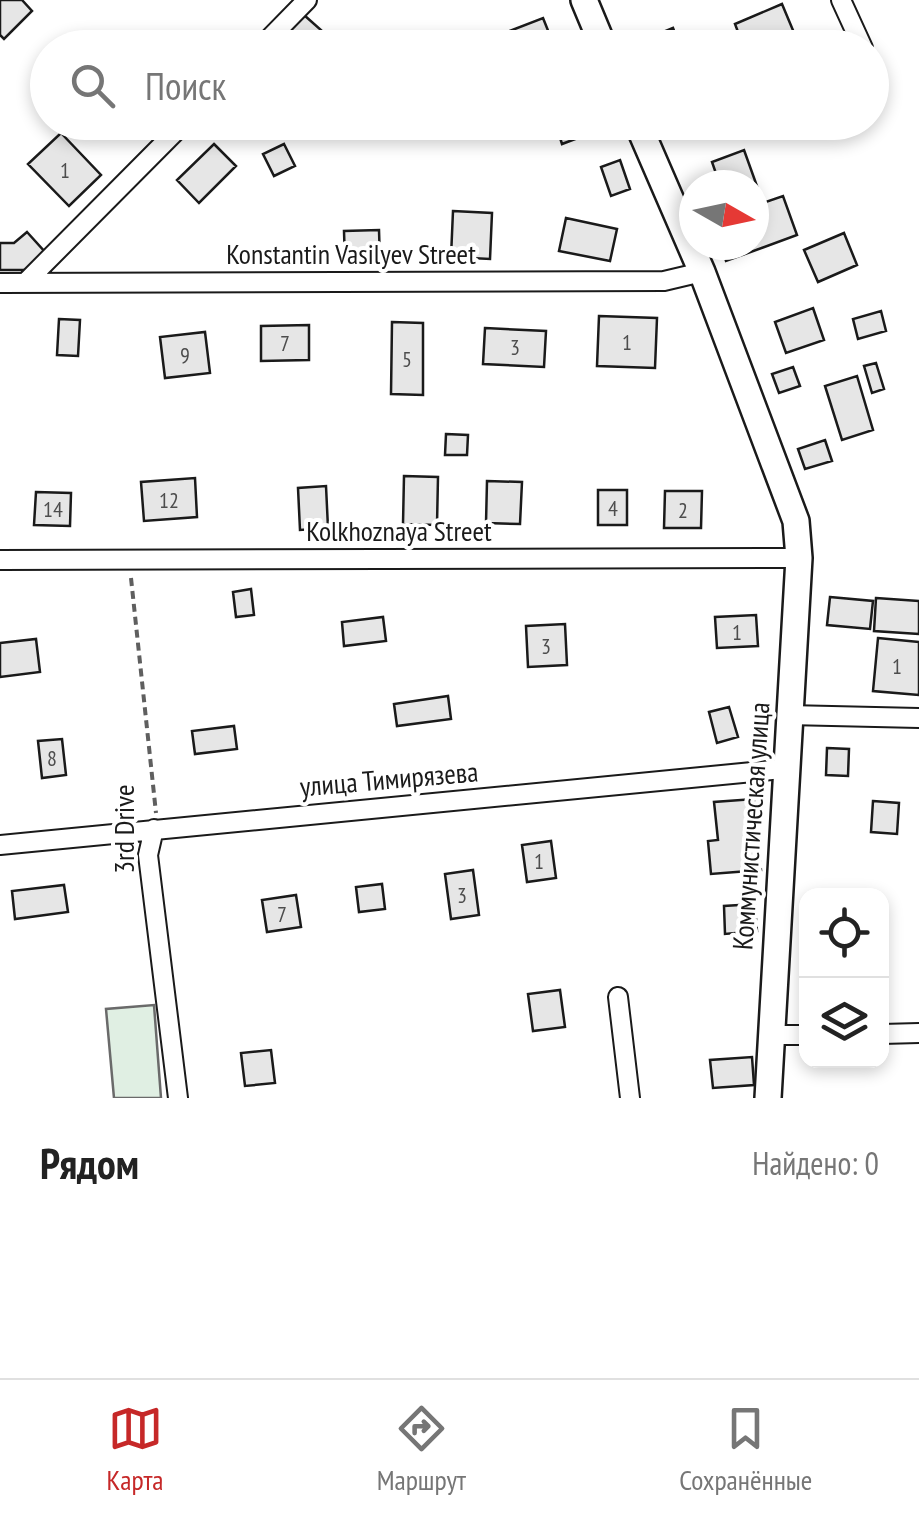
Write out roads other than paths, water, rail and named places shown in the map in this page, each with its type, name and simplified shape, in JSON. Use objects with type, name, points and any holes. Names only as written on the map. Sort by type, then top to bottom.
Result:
[{"type":"street","points":[[278,30],[307,0]]},
{"type":"street","points":[[584,0],[596,30]]},
{"type":"street","points":[[842,0],[856,30]]},
{"type":"street","points":[[26,283],[167,140]]},
{"type":"street","name":"Коммунистическая улица","points":[[645,140],[702,272],[796,521],[799,558],[768,1098]]},
{"type":"street","name":"Konstantin Vasilyev Street","points":[[0,283],[664,281],[702,272]]},
{"type":"street","name":"Kolkhoznaya Street","points":[[0,560],[799,558]]},
{"type":"street","points":[[788,716],[919,718]]},
{"type":"street","name":"улица Тимирязева","points":[[0,845],[784,769]]},
{"type":"street","name":"3rd Drive","points":[[154,828],[148,855],[178,1098]]},
{"type":"street","points":[[618,997],[630,1098]]},
{"type":"street","points":[[889,1034],[919,1033]]},
{"type":"street","points":[[769,1035],[799,1035]]}]
